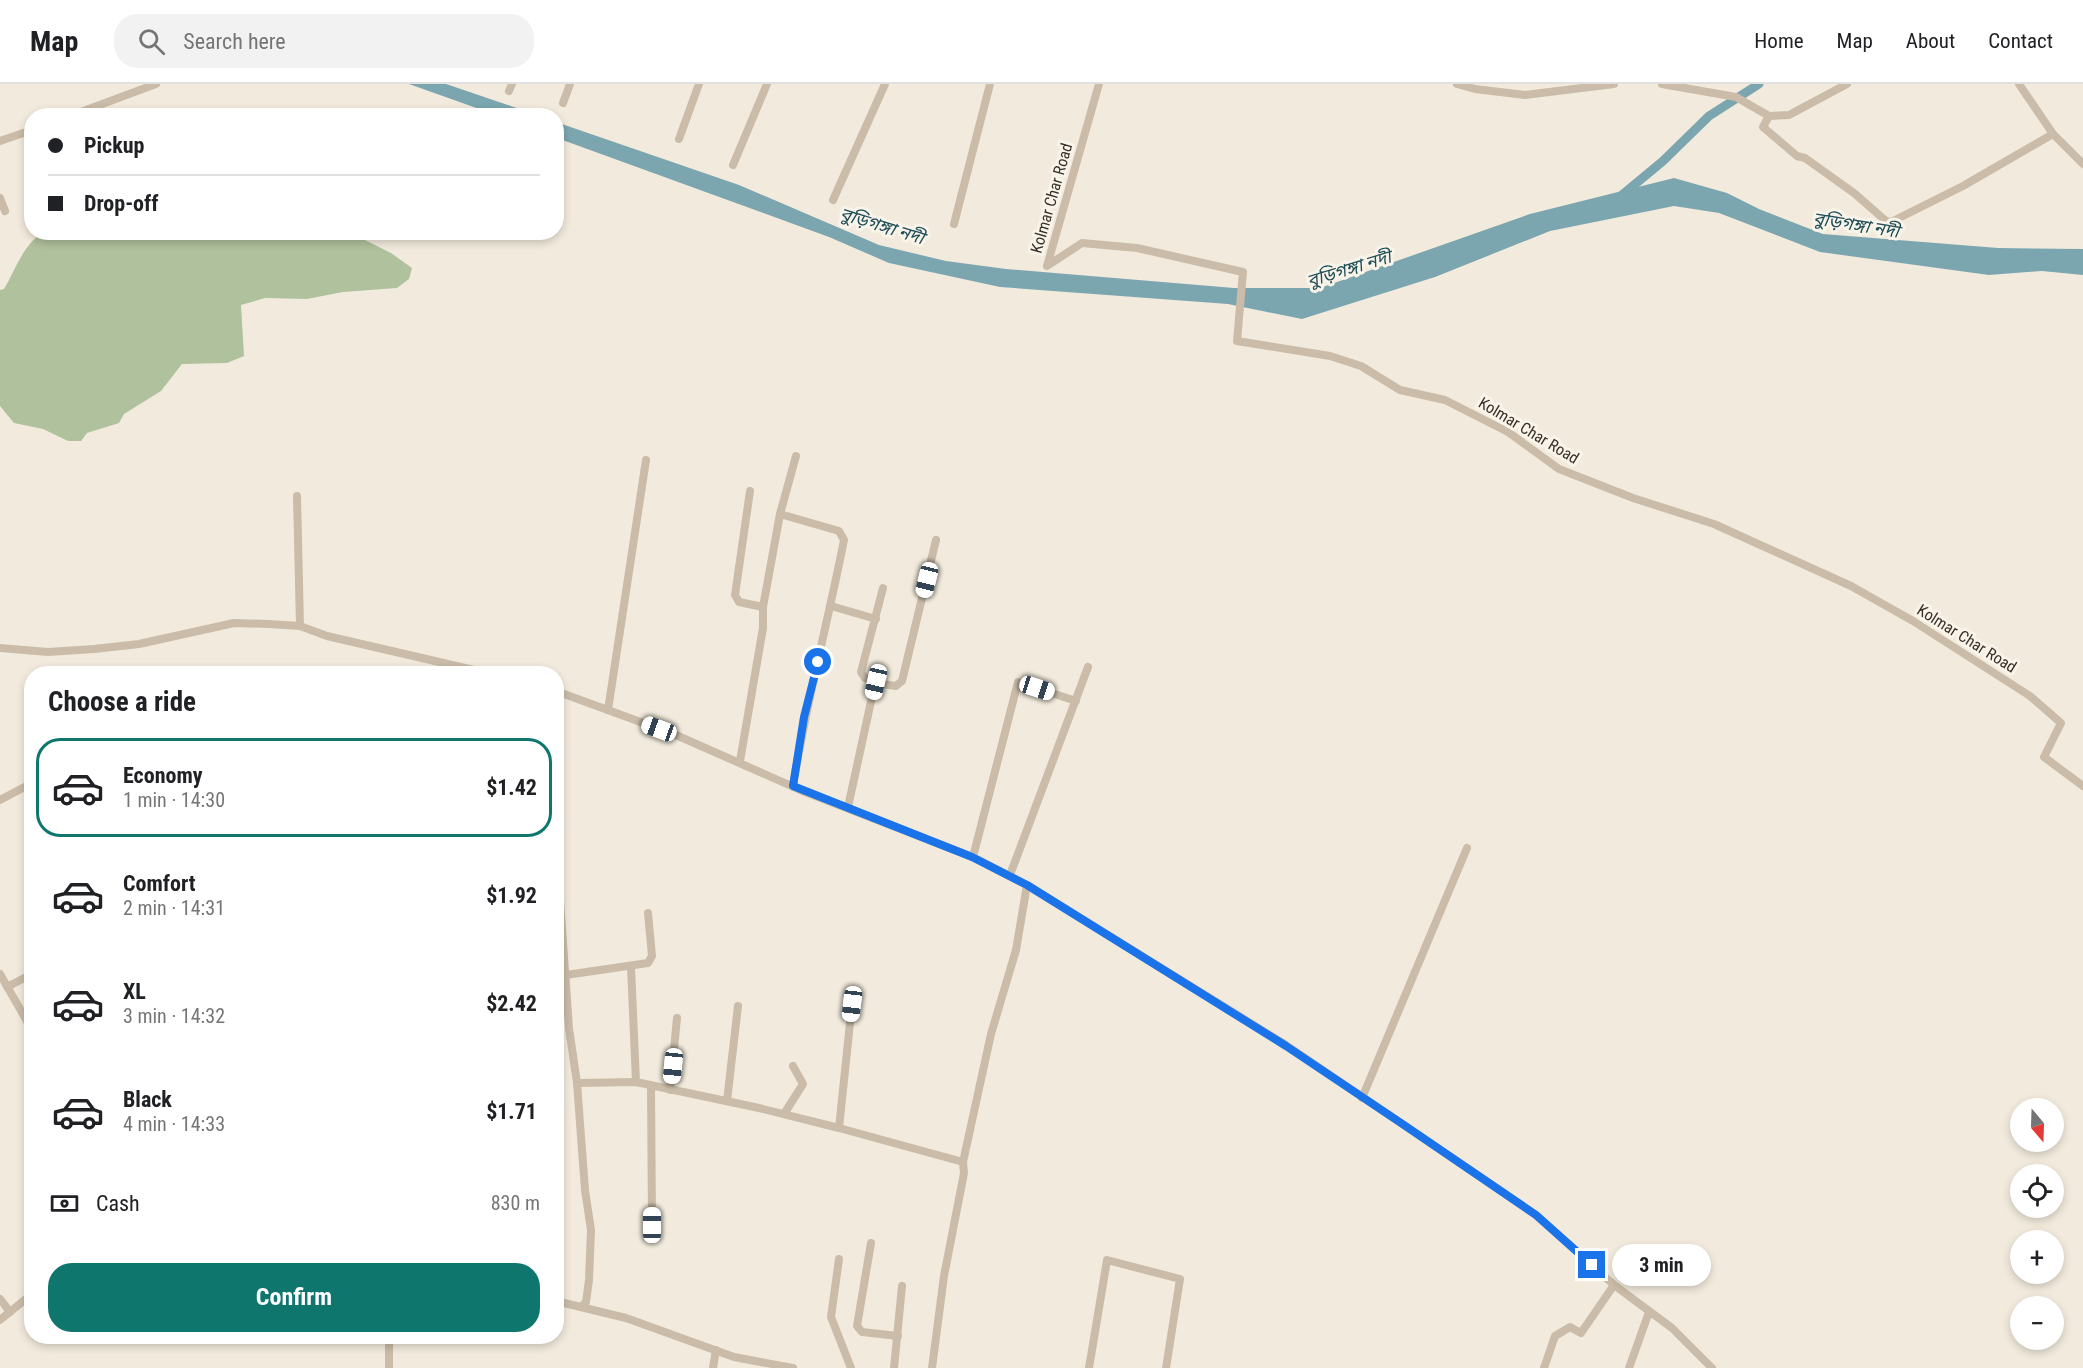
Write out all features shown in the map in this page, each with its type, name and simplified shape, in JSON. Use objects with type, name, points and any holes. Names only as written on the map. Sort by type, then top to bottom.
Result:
[{"type":"street","points":[[92,108],[156,84]]},
{"type":"street","points":[[563,103],[570,84]]},
{"type":"street","points":[[679,139],[699,84]]},
{"type":"street","points":[[733,165],[766,84]]},
{"type":"street","points":[[833,200],[885,84]]},
{"type":"street","points":[[954,225],[990,84]]},
{"type":"street","name":"Kolmar Char Road","points":[[1099,84],[1047,266],[1063,253],[1082,243],[1137,248],[1243,272],[1237,341],[1330,356],[1361,366],[1400,390],[1445,399],[1508,432],[1559,469],[1633,498],[1714,524],[1851,586],[1913,621],[2030,696],[2061,723],[2044,757],[2083,786]]},
{"type":"street","points":[[1457,84],[1475,89],[1525,95],[1614,84]]},
{"type":"street","points":[[1662,84],[1736,97],[1769,116],[1789,115],[1847,84]]},
{"type":"street","points":[[2019,84],[2053,134],[2083,164]]},
{"type":"street","points":[[1769,116],[1763,127],[1797,156],[1805,158],[1854,193],[1886,221],[1891,222],[1964,186],[2053,134]]},
{"type":"street","points":[[0,141],[24,133]]},
{"type":"street","points":[[0,198],[4,211]]},
{"type":"street","points":[[740,761],[780,514],[796,456]]},
{"type":"street","points":[[608,710],[646,460]]},
{"type":"street","points":[[750,491],[735,595],[739,602],[763,608]]},
{"type":"street","points":[[297,496],[300,626]]},
{"type":"street","points":[[780,514],[839,531],[843,536],[831,606],[804,717],[793,786]]},
{"type":"street","points":[[883,588],[861,672],[865,678],[896,686],[902,681],[936,540]]},
{"type":"street","points":[[831,606],[876,619]]},
{"type":"street","points":[[0,648],[48,652],[94,649],[139,644],[234,623],[300,626],[327,636],[456,666]]},
{"type":"street","points":[[1010,875],[1088,667]]},
{"type":"street","points":[[848,807],[876,682]]},
{"type":"street","points":[[972,857],[1018,682],[1076,701]]},
{"type":"street","points":[[564,694],[740,761],[793,786],[972,857],[1010,875],[1286,1046],[1536,1215],[1614,1285],[1672,1328],[1712,1368]]},
{"type":"street","points":[[0,800],[24,787]]},
{"type":"street","points":[[1362,1098],[1467,848]]},
{"type":"street","points":[[932,1368],[944,1276],[964,1173],[963,1162],[991,1034],[1016,950],[1027,885]]},
{"type":"street","points":[[566,975],[631,967],[651,960],[648,913]]},
{"type":"street","points":[[564,949],[569,1028],[577,1083],[585,1190],[591,1230],[590,1280],[586,1302],[581,1307]]},
{"type":"street","points":[[631,967],[636,1082]]},
{"type":"street","points":[[0,974],[24,1016]]},
{"type":"street","points":[[7,987],[24,978]]},
{"type":"street","points":[[839,1128],[852,1004]]},
{"type":"street","points":[[727,1101],[738,1006]]},
{"type":"street","points":[[670,1090],[677,1018]]},
{"type":"street","points":[[784,1114],[803,1084],[793,1066]]},
{"type":"street","points":[[577,1083],[636,1082],[784,1114],[963,1162]]},
{"type":"street","points":[[651,1086],[652,1225]]},
{"type":"street","points":[[872,1243],[857,1326],[862,1332],[898,1336]]},
{"type":"street","points":[[839,1259],[831,1317],[851,1368]]},
{"type":"street","points":[[1089,1368],[1107,1260],[1180,1279],[1166,1368]]},
{"type":"street","points":[[1544,1368],[1555,1336],[1570,1328],[1581,1333],[1614,1285]]},
{"type":"street","points":[[894,1368],[902,1286]]},
{"type":"street","points":[[0,1299],[10,1311]]},
{"type":"street","points":[[0,1320],[24,1300]]},
{"type":"street","points":[[564,1303],[626,1318],[734,1357],[792,1368]]},
{"type":"street","points":[[1629,1368],[1649,1312]]},
{"type":"street","points":[[389,1344],[389,1368]]},
{"type":"street","points":[[713,1368],[716,1350]]},
{"type":"green space","points":[[34,240],[365,240],[391,253],[412,268],[409,279],[397,288],[343,292],[307,299],[265,298],[241,305],[244,356],[227,363],[182,364],[161,391],[124,414],[119,423],[87,433],[81,441],[68,441],[43,429],[14,423],[0,406],[0,290],[4,289]]},
{"type":"water","points":[[409,84],[446,84],[516,108],[476,108]]},
{"type":"water","points":[[564,125],[739,185],[879,245],[946,261],[1006,269],[1234,288],[1320,288],[1530,214],[1674,178],[1727,193],[1759,209],[1823,234],[1998,248],[2083,249],[2083,275],[2042,271],[1989,275],[1820,252],[1719,213],[1674,206],[1550,231],[1435,277],[1302,319],[1228,304],[1000,287],[889,263],[829,237],[564,141]]},
{"type":"waterway","points":[[1622,195],[1663,161],[1709,116],[1759,84]]},
{"type":"route","points":[[818,662],[804,717],[793,786],[972,857],[1027,885],[1286,1046],[1404,1125],[1536,1215],[1592,1265]]},
{"type":"water label","name":"বুড়িগঙ্গা নদী","points":[[1856,225]]},
{"type":"water label","name":"বুড়িগঙ্গা নদী","points":[[882,226]]},
{"type":"water label","name":"বুড়িগঙ্গা নদী","points":[[1349,269]]}]
